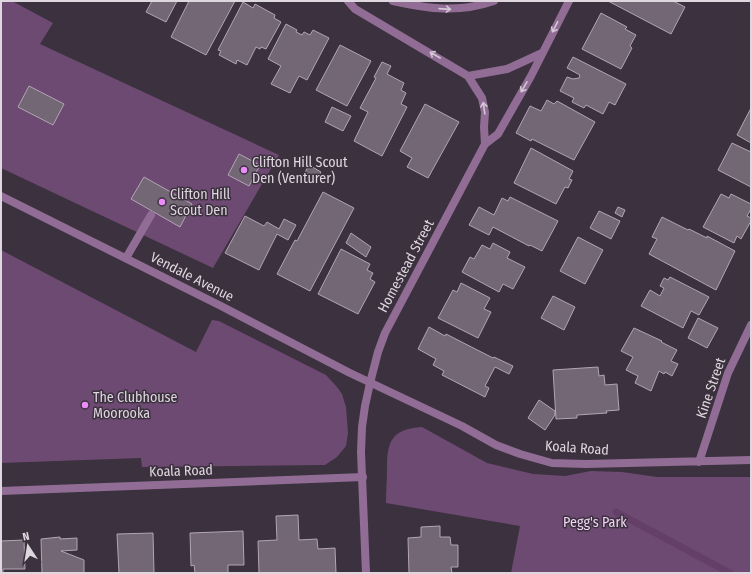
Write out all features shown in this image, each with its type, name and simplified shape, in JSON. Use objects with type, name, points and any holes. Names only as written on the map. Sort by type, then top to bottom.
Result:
[{"type":"street","points":[[348,1],[355,9],[468,76],[482,98],[485,112],[485,144]]},
{"type":"street","points":[[393,1],[422,7],[453,9],[481,5],[494,1]]},
{"type":"street","name":"Homestead Street","points":[[366,573],[361,452],[362,427],[370,383],[385,332],[485,144],[498,134],[531,76],[569,1]]},
{"type":"street","points":[[468,76],[508,69],[542,52]]},
{"type":"street","name":"Vendale Avenue","points":[[1,196],[221,306],[370,383]]},
{"type":"street","points":[[126,258],[151,215]]},
{"type":"street","name":"Kine Street","points":[[699,462],[728,373],[751,325]]},
{"type":"street","name":"Koala Road","points":[[370,383],[462,426],[496,445],[520,454],[552,463],[586,464],[751,460]]},
{"type":"street","name":"Koala Road","points":[[1,491],[363,477]]},
{"type":"green space","points":[[1,1],[12,1],[53,23],[40,44],[279,155],[213,268],[1,168]]},
{"type":"green space","points":[[1,250],[196,352],[212,320],[219,321],[326,375],[342,394],[346,407],[348,433],[346,446],[337,457],[325,465],[142,467],[141,458],[1,463]]},
{"type":"green space","name":"Pegg's Park","points":[[422,427],[487,463],[533,474],[565,476],[591,471],[622,472],[657,477],[751,477],[751,573],[511,573],[520,526],[386,503],[387,459],[390,444],[393,438],[404,430]]},
{"type":"building","points":[[152,1],[177,1],[166,22],[146,12]]},
{"type":"building","points":[[189,1],[235,1],[206,55],[171,37]]},
{"type":"building","points":[[608,1],[673,1],[685,7],[671,34]]},
{"type":"building","points":[[243,2],[253,8],[255,4],[275,15],[274,18],[281,22],[266,49],[256,47],[247,65],[237,60],[236,64],[219,55],[221,51],[218,50]]},
{"type":"building","points":[[601,13],[627,27],[625,29],[636,35],[630,46],[632,48],[621,69],[582,49]]},
{"type":"building","points":[[286,24],[297,30],[296,32],[302,35],[304,32],[310,35],[313,30],[329,38],[307,80],[299,76],[290,93],[271,84],[281,66],[268,59]]},
{"type":"building","points":[[340,45],[371,61],[347,106],[316,90]]},
{"type":"building","points":[[573,57],[626,84],[615,105],[609,102],[603,114],[586,105],[584,108],[572,102],[574,98],[560,91],[567,77],[573,79],[579,78],[580,75],[567,68]]},
{"type":"building","points":[[382,62],[391,66],[387,74],[404,83],[401,90],[406,93],[401,104],[407,107],[382,156],[354,141],[368,112],[360,108],[376,78],[374,77]]},
{"type":"building","points":[[29,86],[64,104],[53,125],[18,107]]},
{"type":"building","points":[[547,100],[554,104],[557,101],[595,122],[574,160],[532,139],[531,141],[516,133],[530,106],[541,111]]},
{"type":"building","points":[[425,104],[459,122],[428,178],[407,167],[412,158],[400,151]]},
{"type":"building","points":[[332,107],[351,116],[343,131],[325,122]]},
{"type":"building","points":[[751,108],[751,143],[737,135]]},
{"type":"building","points":[[732,143],[751,152],[751,187],[718,170]]},
{"type":"building","points":[[531,148],[573,171],[569,179],[572,180],[568,188],[565,187],[556,204],[514,183]]},
{"type":"building","name":"Clifton Hill Scout Den (Venturer)","points":[[239,154],[260,165],[249,186],[228,175]]},
{"type":"building","points":[[309,165],[321,172],[315,182],[303,176]]},
{"type":"building","name":"Clifton Hill Scout Den","points":[[144,177],[192,204],[180,227],[131,199]]},
{"type":"building","points":[[323,192],[354,208],[310,291],[277,274],[295,240],[297,241]]},
{"type":"building","points":[[721,194],[729,198],[731,194],[751,204],[751,209],[747,216],[751,218],[751,221],[741,239],[737,236],[734,243],[703,227]]},
{"type":"building","points":[[510,197],[558,221],[542,251],[530,245],[529,246],[493,227],[489,235],[469,225],[479,207],[494,215],[502,198],[508,201]]},
{"type":"building","points":[[618,207],[625,210],[622,217],[615,213]]},
{"type":"building","points":[[599,211],[620,221],[611,239],[590,228]]},
{"type":"building","points":[[245,216],[264,226],[267,222],[279,229],[284,219],[296,225],[288,240],[277,234],[259,270],[225,253]]},
{"type":"building","points":[[662,217],[707,238],[707,236],[735,251],[716,290],[649,254],[657,239],[652,237]]},
{"type":"building","points":[[351,233],[371,247],[366,257],[346,243]]},
{"type":"building","points":[[578,237],[603,250],[585,284],[560,271]]},
{"type":"building","points":[[493,243],[510,252],[507,258],[525,267],[513,289],[503,284],[499,292],[462,272],[470,257],[474,259],[482,245],[490,249]]},
{"type":"building","points":[[341,249],[370,264],[367,270],[373,273],[370,279],[375,282],[358,314],[318,294]]},
{"type":"building","points":[[670,277],[709,297],[699,315],[691,311],[683,328],[641,306],[650,290],[660,296],[664,288],[660,286],[664,278],[668,280]]},
{"type":"building","points":[[461,283],[490,298],[484,309],[491,312],[478,338],[438,318],[453,290],[457,292]]},
{"type":"building","points":[[553,296],[575,307],[564,330],[541,318]]},
{"type":"building","points":[[698,318],[718,328],[707,348],[688,338]]},
{"type":"building","points":[[429,327],[445,336],[446,334],[493,358],[494,357],[513,366],[509,374],[495,367],[485,386],[489,388],[485,397],[442,375],[444,371],[433,365],[436,359],[418,349]]},
{"type":"building","points":[[634,328],[677,350],[671,361],[678,364],[672,376],[665,372],[664,374],[659,371],[651,391],[635,383],[638,376],[626,370],[633,357],[621,351]]},
{"type":"building","points":[[598,367],[599,376],[604,375],[605,385],[617,384],[619,410],[606,411],[607,413],[577,415],[577,418],[556,419],[553,370]]},
{"type":"building","points":[[539,400],[555,411],[555,415],[545,430],[528,418]]},
{"type":"building","points":[[298,515],[299,540],[317,539],[318,549],[335,548],[336,573],[259,573],[258,541],[277,540],[276,516]]},
{"type":"building","points":[[440,526],[440,537],[450,537],[451,545],[458,545],[458,567],[451,567],[452,573],[409,573],[408,538],[421,537],[421,527]]},
{"type":"building","points":[[243,531],[244,565],[228,565],[228,573],[195,573],[194,565],[191,566],[190,533]]},
{"type":"building","points":[[153,533],[154,573],[119,573],[117,534]]},
{"type":"building","points":[[60,537],[60,539],[77,538],[77,550],[61,551],[84,560],[84,573],[42,573],[41,539]]},
{"type":"building","points":[[24,540],[25,569],[3,569],[3,573],[1,573],[1,541]]},
{"type":"waterway","points":[[616,512],[730,573]]},
{"type":"place","name":"Clifton Hill Scout Den (Venturer)","points":[[244,170]]},
{"type":"place","name":"Clifton Hill Scout Den","points":[[162,202]]},
{"type":"place","name":"The Clubhouse Moorooka","points":[[85,405]]}]
